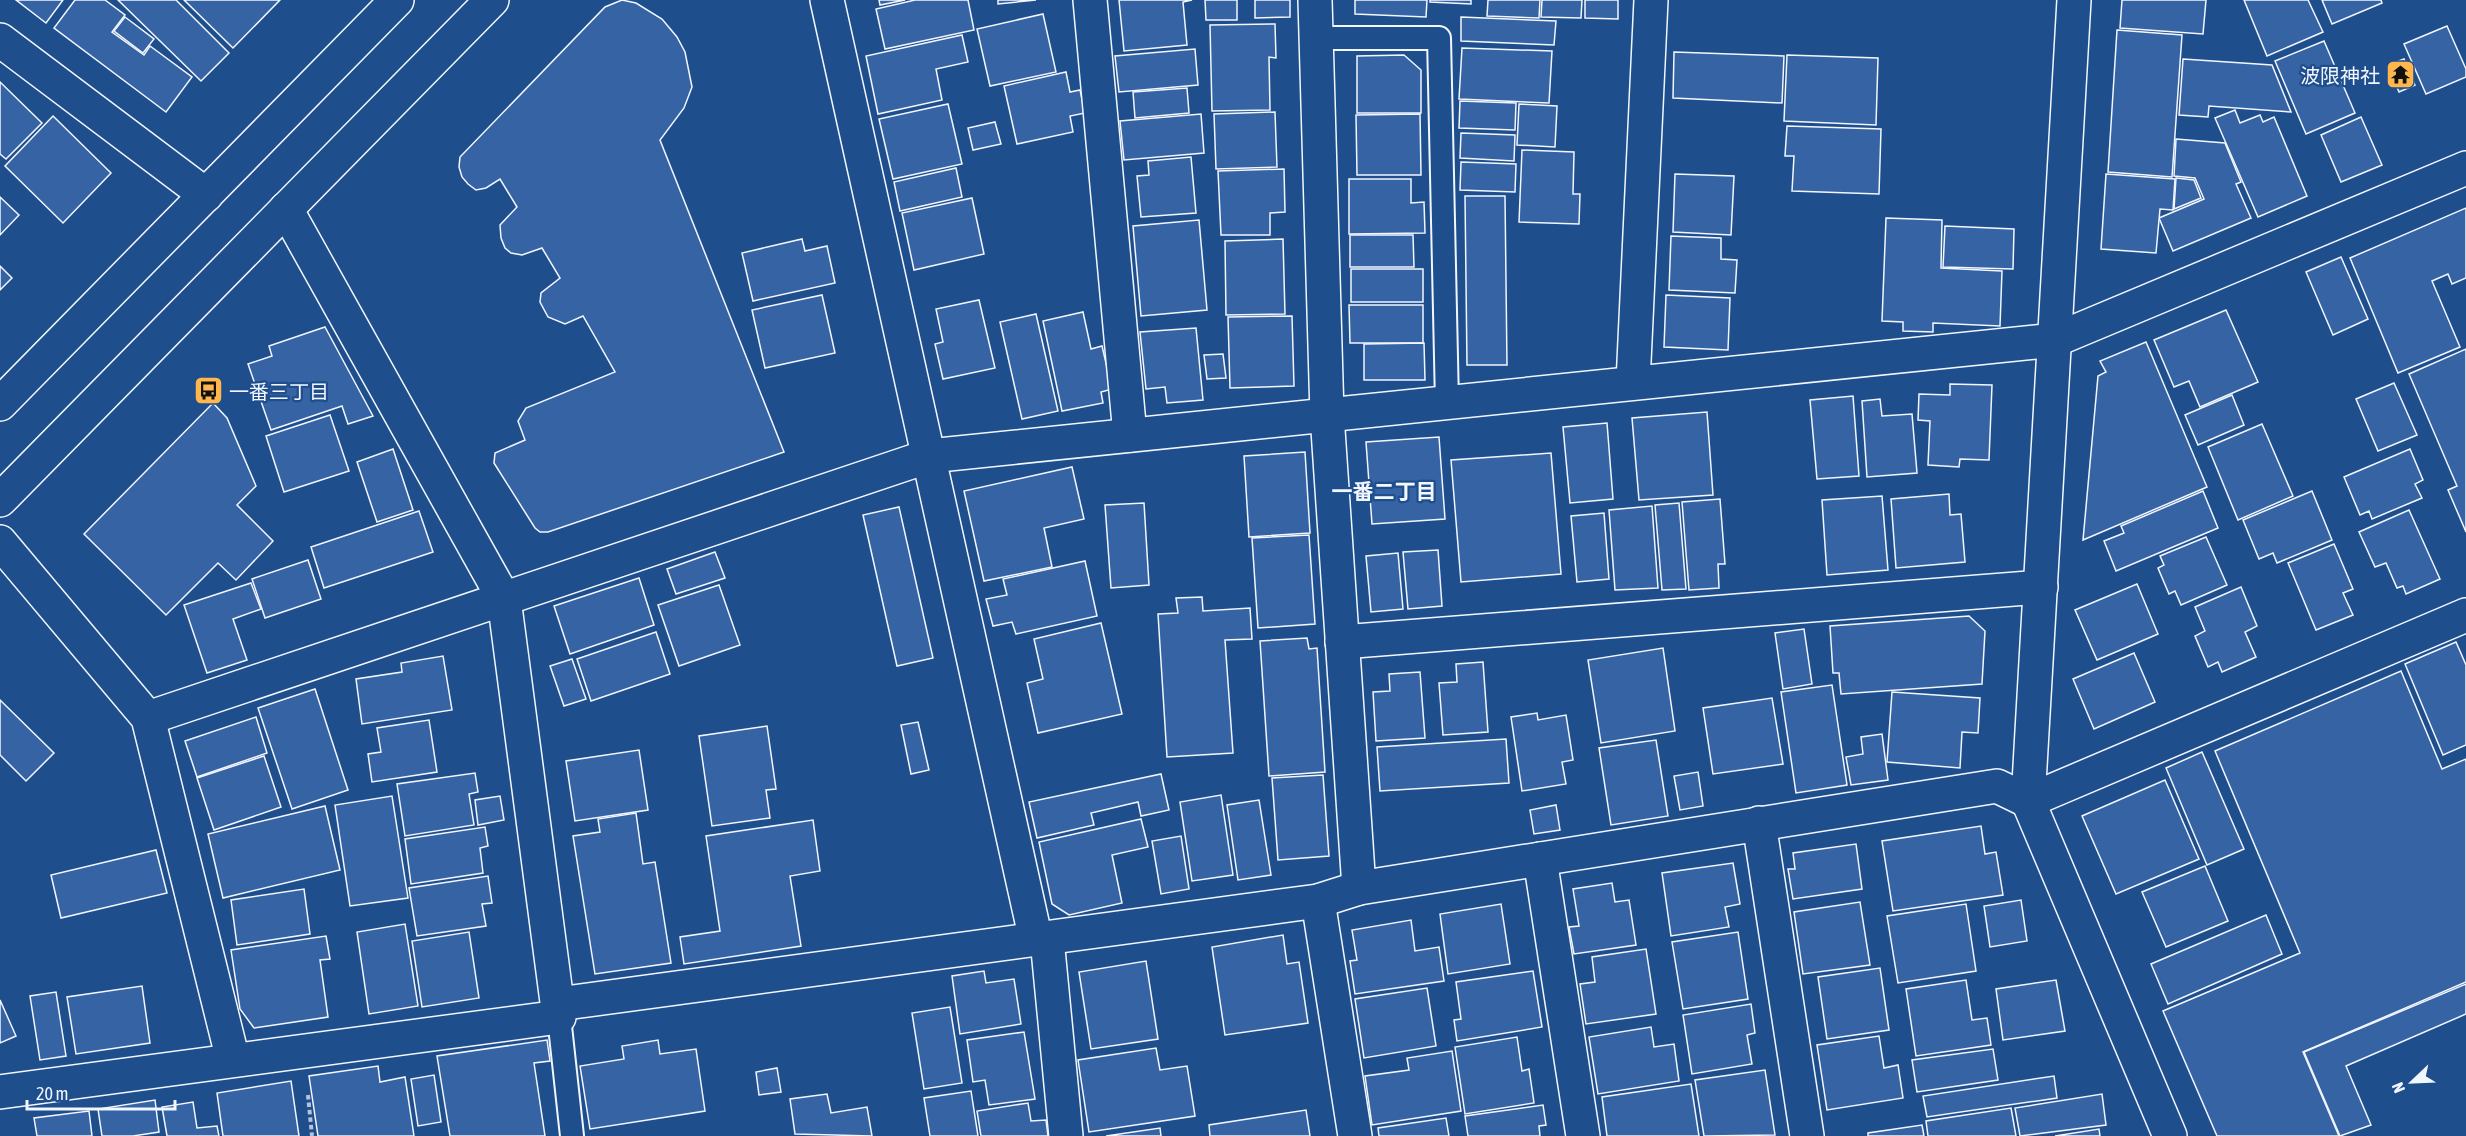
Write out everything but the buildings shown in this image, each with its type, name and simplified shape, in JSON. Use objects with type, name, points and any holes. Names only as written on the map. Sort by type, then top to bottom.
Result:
[{"type":"street","points":[[0,404],[397,0]]},
{"type":"street","points":[[0,500],[492,0]]},
{"type":"street","points":[[827,0],[929,456],[1042,940],[1066,1136]]},
{"type":"street","points":[[1090,0],[1130,435]]},
{"type":"street","points":[[1315,0],[1327,415],[1359,888]]},
{"type":"street","points":[[1633,383],[1651,0]]},
{"type":"street","points":[[2074,0],[2028,801],[2170,1136]]},
{"type":"street","points":[[0,40],[206,195]]},
{"type":"street","points":[[148,718],[929,456],[2055,340],[2466,168]]},
{"type":"street","points":[[286,209],[504,599],[558,1010]]},
{"type":"street","points":[[0,542],[148,718],[233,1060]]},
{"type":"street","points":[[1342,642],[2041,587]]},
{"type":"street","points":[[0,1092],[1318,901],[1359,888],[1997,786],[2028,801],[2466,615]]},
{"type":"street","points":[[1759,823],[1807,1136]]},
{"type":"street","points":[[1540,859],[1584,1136]]},
{"type":"street","points":[[1318,901],[1355,1136]]},
{"type":"lane","points":[[1316,38],[1439,38],[1447,403]]},
{"type":"lane","points":[[558,1010],[572,1136]]},
{"type":"place","name":"波限神社","points":[[2401,75]]},
{"type":"place","name":"一番三丁目","points":[[208,391]]},
{"type":"district","name":"一番二丁目","points":[[1384,491]]}]
